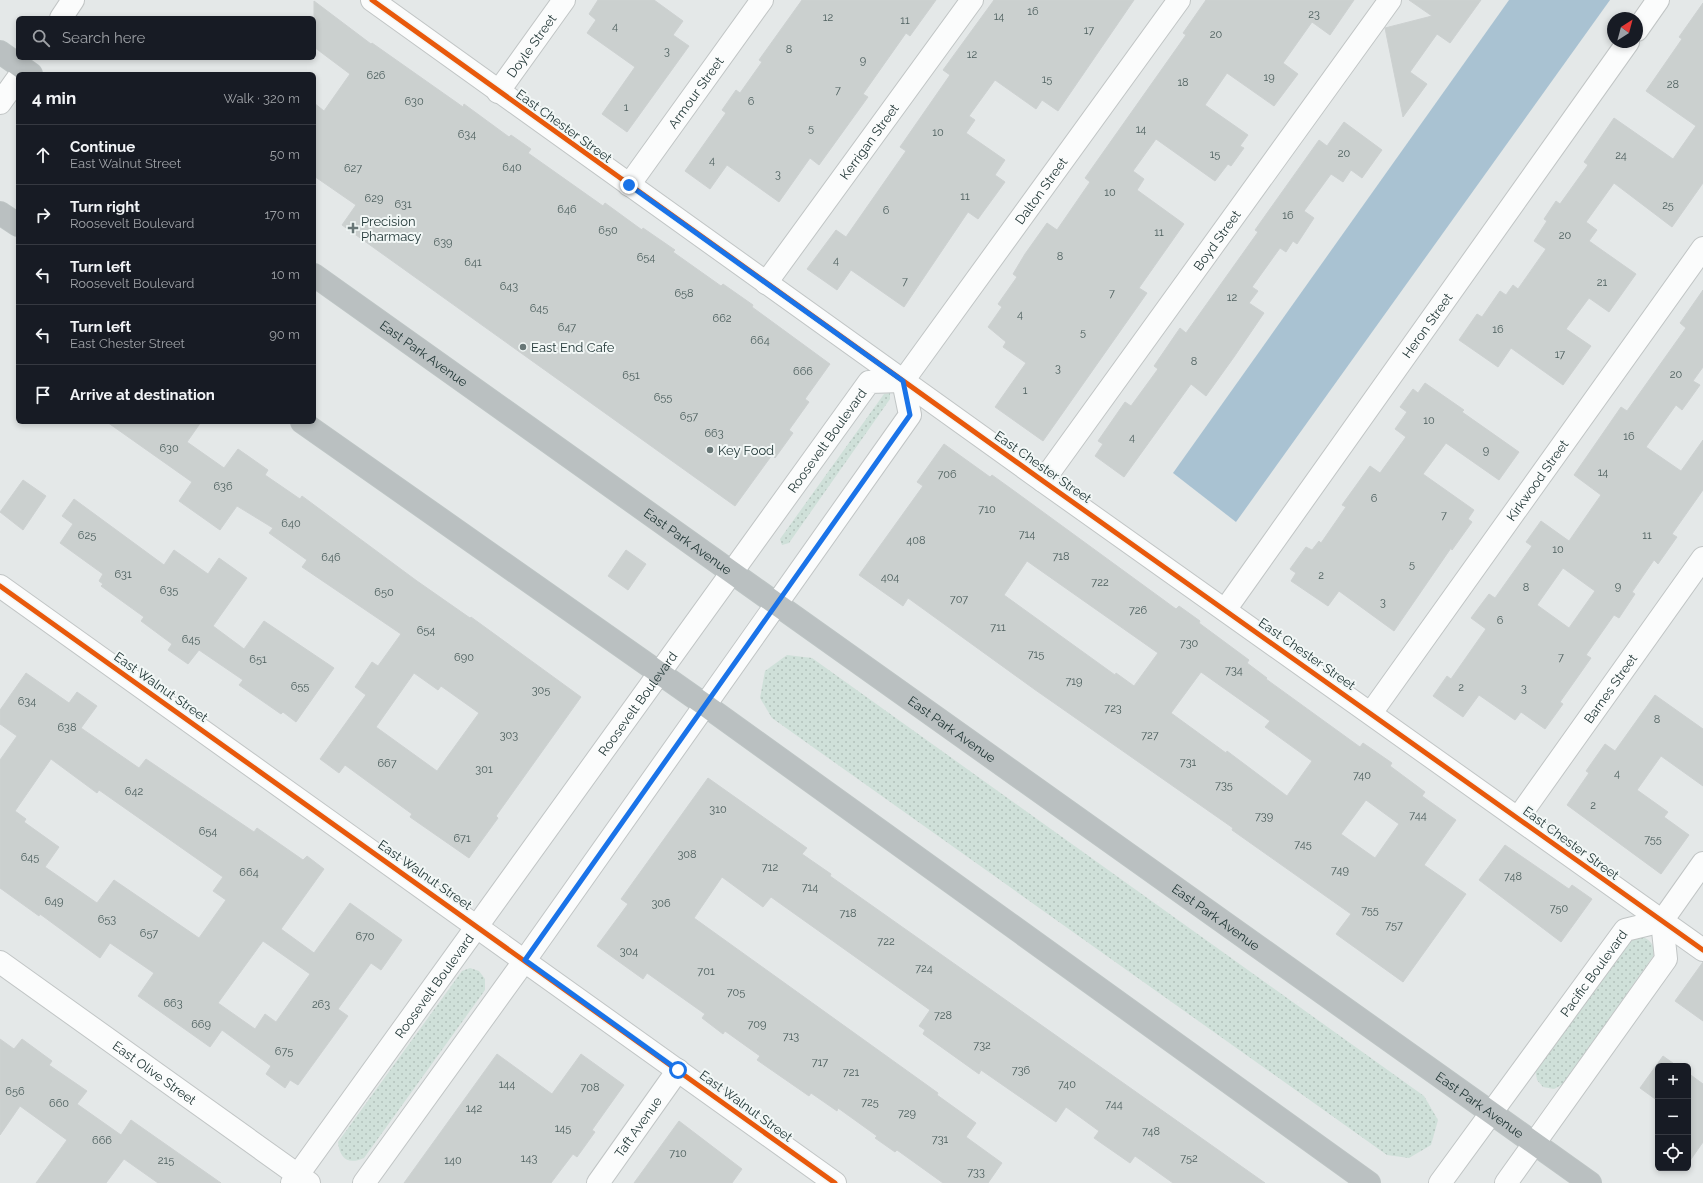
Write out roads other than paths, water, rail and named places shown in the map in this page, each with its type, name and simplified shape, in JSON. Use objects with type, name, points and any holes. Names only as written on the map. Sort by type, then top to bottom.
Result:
[{"type":"highway","points":[[0,52],[25,71]]},
{"type":"highway","points":[[0,213],[16,224]]},
{"type":"highway","name":"East Park Avenue","points":[[316,276],[1590,1183]]},
{"type":"highway","points":[[305,424],[658,674],[705,705],[1369,1183]]},
{"type":"street","points":[[62,16],[73,0]]},
{"type":"street","name":"East Chester Street","points":[[372,0],[498,92],[1043,481],[1703,950]]},
{"type":"street","name":"Doyle Street","points":[[498,92],[564,0]]},
{"type":"street","name":"Armour Street","points":[[629,185],[762,0]]},
{"type":"street","name":"Kerrigan Street","points":[[766,283],[972,0]]},
{"type":"street","name":"Dalton Street","points":[[903,381],[1179,0]]},
{"type":"street","name":"Boyd Street","points":[[1043,481],[1390,0]]},
{"type":"street","points":[[1643,21],[1658,0]]},
{"type":"street","name":"Heron Street","points":[[1225,610],[1624,48]]},
{"type":"street","points":[[0,103],[16,83]]},
{"type":"street","name":"Kirkwood Street","points":[[1371,713],[1703,248]]},
{"type":"street","points":[[364,1183],[525,960],[910,415],[903,381]]},
{"type":"street","name":"Roosevelt Boulevard","points":[[300,1180],[478,926],[869,382],[903,381]]},
{"type":"street","name":"Barnes Street","points":[[1518,818],[1703,558]]},
{"type":"street","name":"East Walnut Street","points":[[0,586],[478,926],[678,1070],[826,1180]]},
{"type":"street","points":[[1506,1183],[1536,1144],[1666,959],[1662,921],[1703,863]]},
{"type":"street","name":"Pacific Boulevard","points":[[1440,1183],[1625,930],[1662,921]]},
{"type":"street","name":"East Olive Street","points":[[0,962],[300,1180]]},
{"type":"street","name":"Taft Avenue","points":[[598,1183],[678,1070]]},
{"type":"water","points":[[1509,0],[1610,0],[1236,522],[1173,473]]},
{"type":"place","name":"Precision Pharmacy","points":[[353,228]]},
{"type":"place","name":"East End Cafe","points":[[523,347]]},
{"type":"place","name":"Key Food","points":[[710,450]]}]
